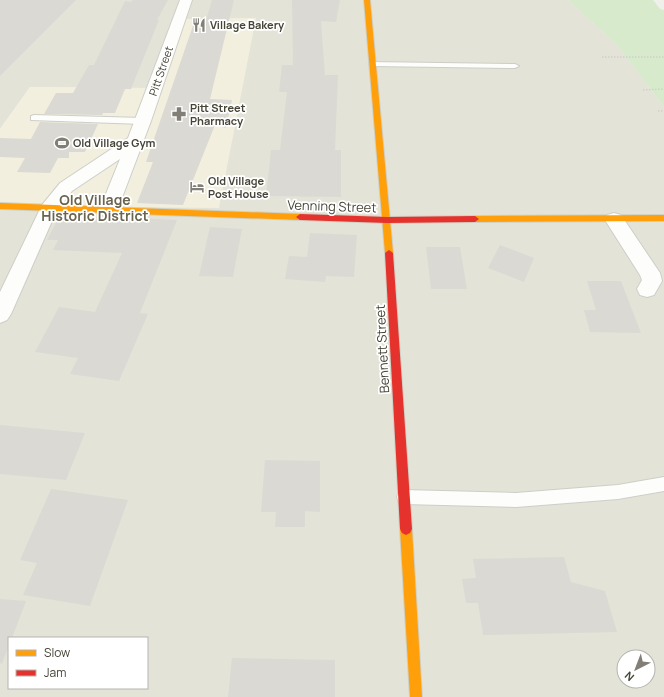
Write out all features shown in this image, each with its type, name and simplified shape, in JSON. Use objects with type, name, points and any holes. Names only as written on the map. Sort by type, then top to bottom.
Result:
[{"type":"street","name":"Pitt Street","points":[[108,211],[136,141],[186,0]]},
{"type":"street","name":"Bennett Street","points":[[367,0],[387,220],[416,697]]},
{"type":"street","points":[[0,314],[48,209],[56,197],[66,187],[136,141]]},
{"type":"street","name":"Venning Street","points":[[0,206],[48,209],[387,220],[614,220],[664,218]]},
{"type":"street","points":[[614,220],[650,274],[652,281],[647,289]]},
{"type":"lane","points":[[373,64],[515,66]]},
{"type":"lane","points":[[34,118],[143,121]]},
{"type":"lane","points":[[404,497],[516,500],[618,492],[664,484]]},
{"type":"path","points":[[602,57],[664,57]]},
{"type":"path","points":[[643,90],[664,89]]},
{"type":"path","points":[[658,111],[664,111]]},
{"type":"shaded area","points":[[0,0],[568,0],[617,45],[664,107],[664,697],[0,697],[0,206],[152,88],[30,87],[0,129]]},
{"type":"shaded area","points":[[256,18],[219,208],[0,206],[0,129],[30,87],[151,88],[177,19]]},
{"type":"green space","points":[[568,0],[653,0],[660,9],[664,10],[664,107],[617,45]]},
{"type":"building","points":[[0,0],[76,0],[0,76]]},
{"type":"building","points":[[133,0],[168,0],[157,20],[159,20],[131,89],[125,89],[115,113],[103,113],[102,115],[44,114],[56,93],[73,93],[89,65],[94,65],[125,1],[130,2]]},
{"type":"building","points":[[212,0],[234,0],[210,99],[232,100],[226,128],[215,125],[183,205],[137,203],[153,162],[146,162],[195,20],[206,20]]},
{"type":"building","points":[[292,0],[340,0],[336,22],[321,21],[325,75],[338,75],[335,150],[341,150],[341,197],[266,196],[271,150],[280,150],[287,92],[279,92],[282,65],[293,65]]},
{"type":"building","points":[[40,122],[98,124],[85,152],[69,152],[69,158],[58,158],[50,173],[17,172],[25,158],[0,157],[0,138],[31,139]]},
{"type":"building","points":[[131,218],[177,220],[140,313],[148,314],[119,381],[70,374],[78,358],[35,352],[59,307],[95,312],[122,253],[53,250],[58,240],[47,240],[58,219],[130,221]]},
{"type":"building","points":[[210,227],[242,229],[233,277],[199,276]]},
{"type":"building","points":[[310,233],[357,235],[354,277],[326,276],[325,282],[285,279],[289,256],[307,257]]},
{"type":"building","points":[[500,245],[534,258],[524,282],[488,268]]},
{"type":"building","points":[[426,247],[460,247],[467,289],[431,289]]},
{"type":"building","points":[[587,281],[621,281],[641,333],[590,332],[584,310],[596,310]]},
{"type":"building","points":[[0,425],[85,433],[66,480],[0,474]]},
{"type":"building","points":[[265,460],[320,461],[320,512],[305,511],[305,527],[275,527],[276,512],[261,512]]},
{"type":"building","points":[[51,489],[128,500],[90,606],[23,595],[37,563],[20,560]]},
{"type":"building","points":[[564,557],[571,582],[605,591],[617,632],[483,635],[478,603],[466,603],[462,579],[476,578],[473,559]]},
{"type":"building","points":[[0,599],[26,601],[12,637],[8,637],[8,648],[2,664],[0,663]]},
{"type":"building","points":[[232,658],[335,660],[335,697],[228,697]]},
{"type":"traffic: slow","points":[[367,0],[389,253]]},
{"type":"traffic: slow","points":[[0,206],[300,217]]},
{"type":"traffic: slow","points":[[475,219],[664,218]]},
{"type":"traffic: slow","points":[[406,529],[416,697]]},
{"type":"traffic: jam","points":[[300,217],[387,220],[475,219]]},
{"type":"traffic: jam","points":[[389,253],[406,529]]},
{"type":"place","name":"Village Bakery","points":[[199,25]]},
{"type":"place","name":"Pitt Street Pharmacy","points":[[179,114]]},
{"type":"place","name":"Old Village Gym","points":[[62,143]]},
{"type":"place","name":"Old Village Post House","points":[[197,187]]},
{"type":"district","name":"Old Village Historic District","points":[[95,208]]}]
